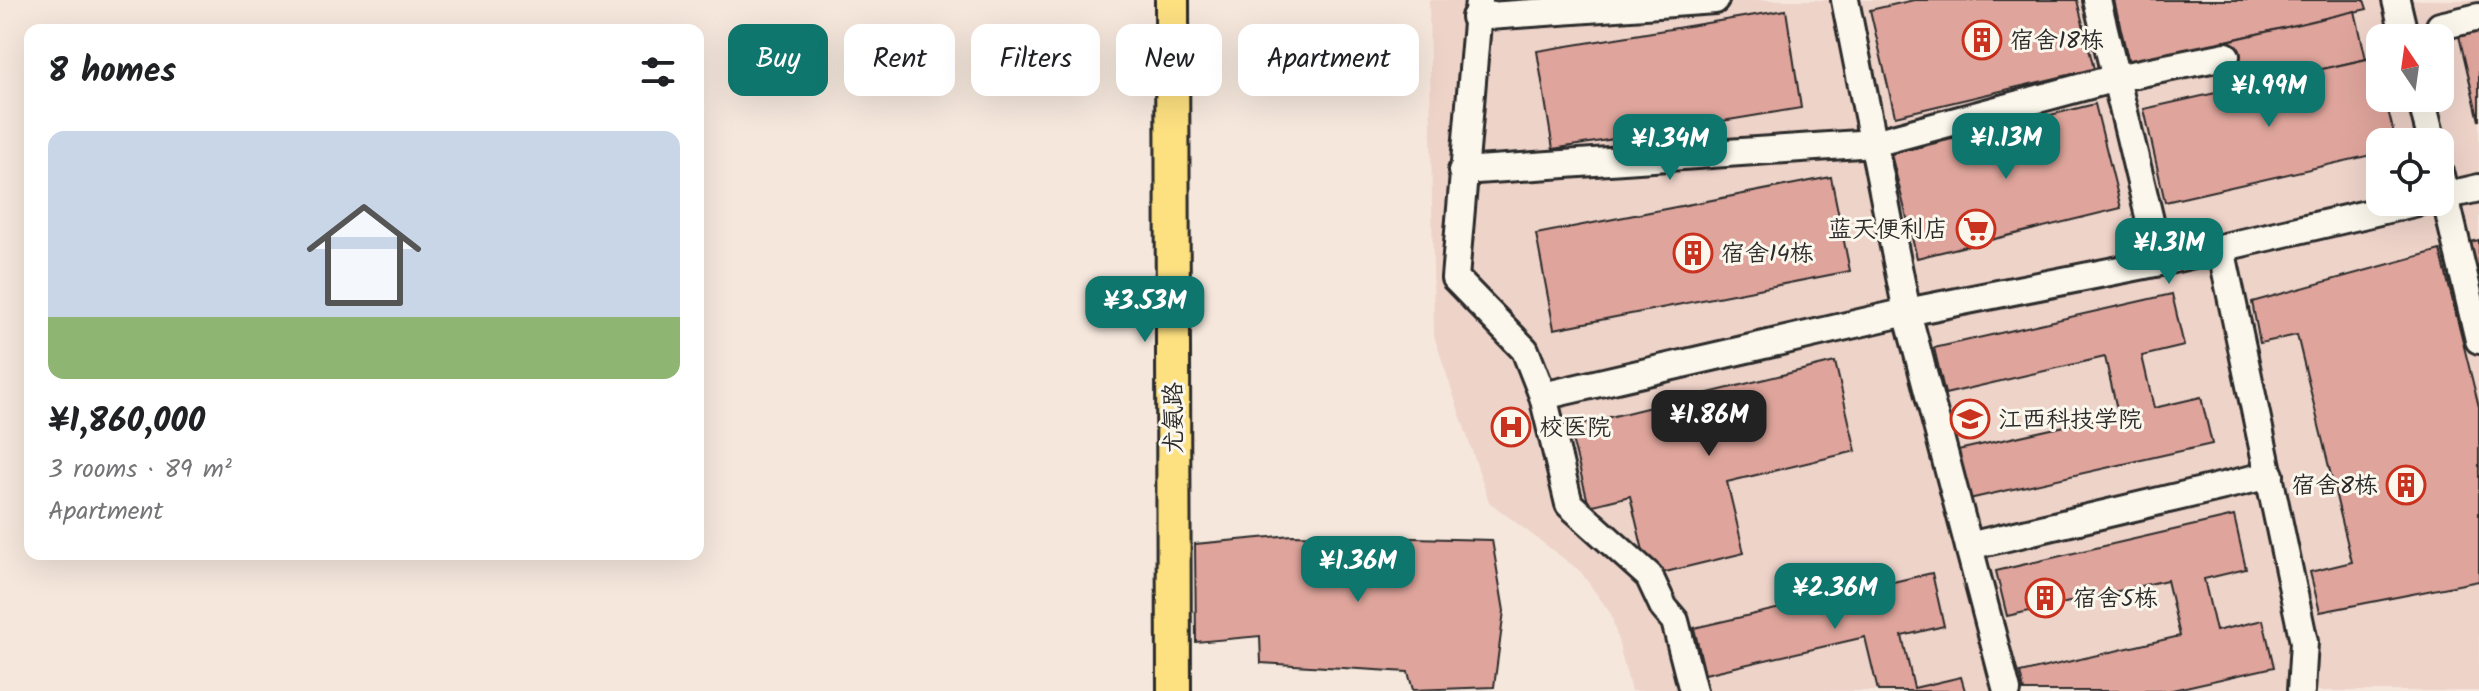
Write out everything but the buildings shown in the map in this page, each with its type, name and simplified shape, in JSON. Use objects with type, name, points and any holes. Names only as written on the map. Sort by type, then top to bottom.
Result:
[{"type":"main road","name":"尤氨路","points":[[1172,0],[1185,594],[1174,691]]},
{"type":"street","points":[[1693,691],[1675,621],[1664,608],[1649,576],[1569,504],[1543,396],[1525,350],[1455,278],[1477,8],[1715,0]]},
{"type":"street","points":[[1845,0],[1907,312],[2007,691]]},
{"type":"street","points":[[2097,0],[2160,262]]},
{"type":"street","points":[[2396,0],[2402,24]]},
{"type":"street","points":[[2449,24],[2479,17]]},
{"type":"street","points":[[1462,171],[1874,143],[2116,78],[2226,56]]},
{"type":"street","points":[[2454,189],[2479,188]]},
{"type":"street","points":[[1543,396],[1907,312],[2160,262],[2366,214]]},
{"type":"street","points":[[2449,216],[2479,340]]},
{"type":"street","points":[[2221,248],[2304,642],[2301,691]]},
{"type":"street","points":[[1969,546],[2270,475]]},
{"type":"shaded area","name":"江西科技学院","points":[[1429,0],[2479,0],[2479,691],[1631,691],[1611,614],[1580,571],[1489,502],[1434,336]]},
{"type":"place","name":"宿舍18栋","points":[[1982,40]]},
{"type":"place","name":"蓝天便利店","points":[[1976,229]]},
{"type":"place","name":"宿舍14栋","points":[[1693,253]]},
{"type":"place","name":"江西科技学院","points":[[1970,419]]},
{"type":"place","name":"校医院","points":[[1511,427]]},
{"type":"place","name":"宿舍8栋","points":[[2406,485]]},
{"type":"place","name":"宿舍5栋","points":[[2045,598]]}]
